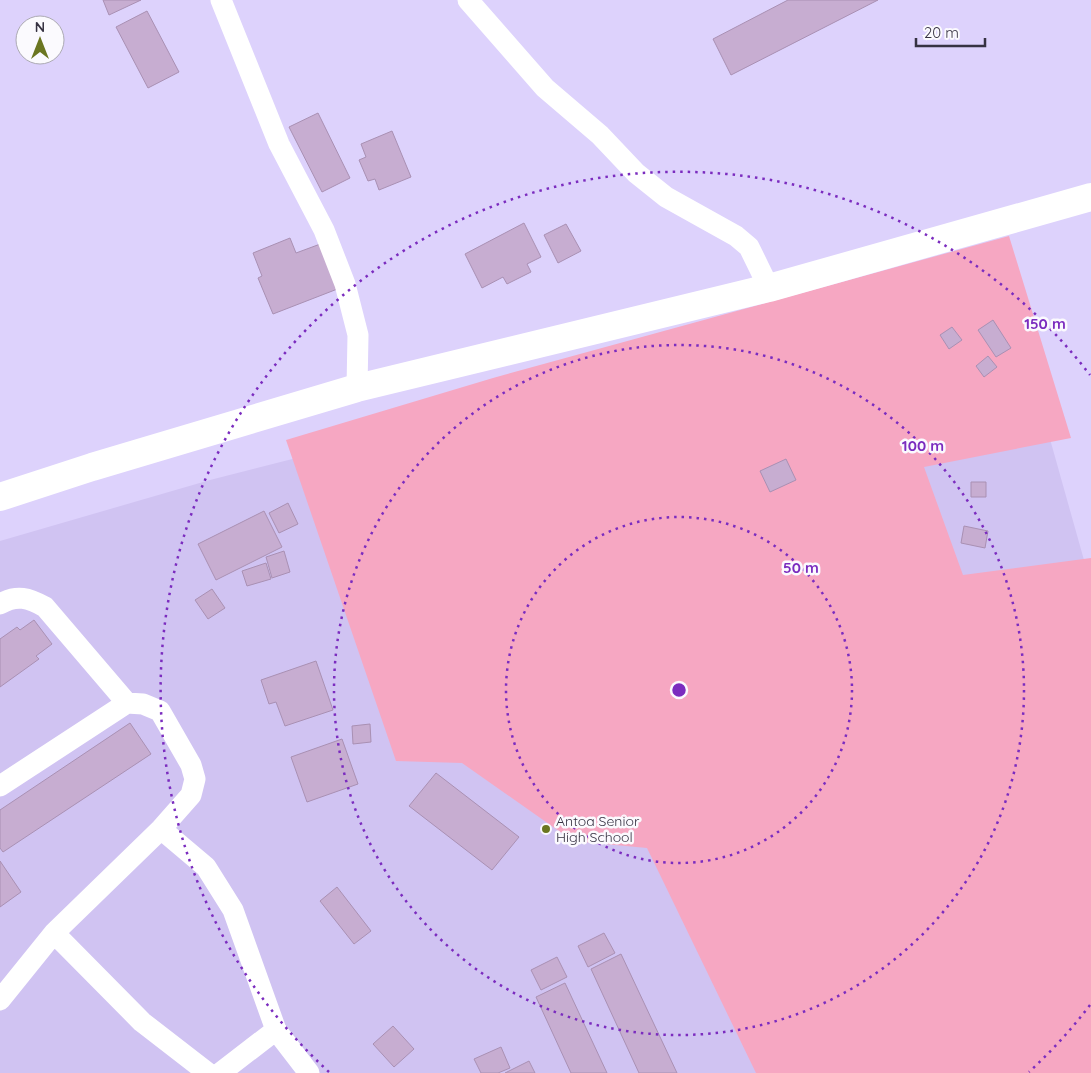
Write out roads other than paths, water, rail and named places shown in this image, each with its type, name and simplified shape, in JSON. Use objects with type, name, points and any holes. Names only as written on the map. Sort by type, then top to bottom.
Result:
[{"type":"street","points":[[221,0],[279,144],[324,230],[345,284],[358,335],[357,388]]},
{"type":"street","points":[[468,0],[545,88],[600,135],[636,173],[666,198],[736,236],[749,248],[769,288]]},
{"type":"street","points":[[0,497],[92,467],[357,388],[769,288],[1091,197]]},
{"type":"street","points":[[0,604],[18,597],[30,598],[45,607],[128,703]]},
{"type":"street","points":[[0,786],[128,703],[143,704],[160,711],[191,765],[195,779],[191,795],[161,829],[54,933],[0,1000]]},
{"type":"street","points":[[161,829],[206,867],[233,910],[276,1030],[309,1073]]},
{"type":"street","points":[[54,933],[142,1022],[208,1073]]},
{"type":"street","points":[[220,1073],[276,1030]]},
{"type":"place","name":"Antoa Senior High School","points":[[546,829]]}]
